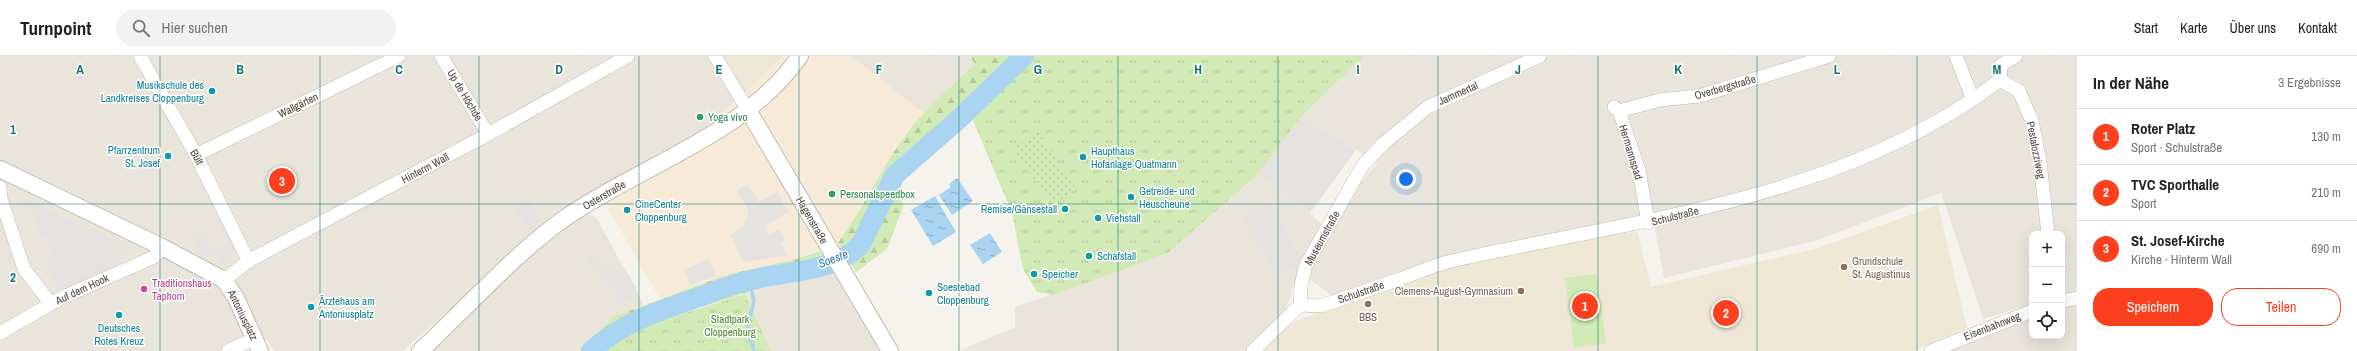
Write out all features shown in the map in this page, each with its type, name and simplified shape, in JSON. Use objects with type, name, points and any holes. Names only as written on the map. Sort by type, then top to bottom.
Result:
[{"type":"street","name":"Bült","points":[[140,56],[196,155],[249,262]]},
{"type":"street","name":"Wallgärten","points":[[196,155],[399,56]]},
{"type":"street","name":"Up de Höchde","points":[[441,56],[488,134]]},
{"type":"street","name":"Hinterm Wall","points":[[224,280],[249,262],[488,134],[628,56]]},
{"type":"street","name":"Osterstraße","points":[[420,351],[534,243],[557,225],[595,200],[701,141],[748,110],[768,94],[800,56]]},
{"type":"street","name":"Jammertal","points":[[1384,143],[1428,107],[1540,56]]},
{"type":"street","name":"Overbergstraße","points":[[1616,109],[1660,100],[1699,96],[1829,56]]},
{"type":"street","points":[[1956,56],[1973,100]]},
{"type":"street","points":[[2000,80],[2001,65],[2016,56]]},
{"type":"street","points":[[718,61],[748,110]]},
{"type":"street","name":"Schulstraße","points":[[1300,305],[1321,306],[1449,262],[1648,222],[1724,204],[1839,169],[1940,120],[1973,100],[2000,80]]},
{"type":"street","name":"Pestalozziweg","points":[[2000,80],[2019,91],[2032,121],[2040,162],[2048,231]]},
{"type":"street","name":"Hermannspad","points":[[1616,109],[1639,170],[1648,222]]},
{"type":"street","name":"Hagenstraße","points":[[748,110],[840,269],[890,351]]},
{"type":"street","name":"Museumstraße","points":[[1300,305],[1301,284],[1306,266],[1363,165],[1384,143]]},
{"type":"street","name":"Auf dem Hook","points":[[1,178],[162,247],[224,280]]},
{"type":"street","name":"Auf dem Hook","points":[[1,178],[5,210],[24,269],[51,304],[154,257],[162,247]]},
{"type":"street","name":"Antoniusplatz","points":[[224,280],[236,298],[257,345]]},
{"type":"street","points":[[2065,300],[2077,298]]},
{"type":"street","points":[[0,333],[51,304]]},
{"type":"street","points":[[1253,351],[1300,305]]},
{"type":"street","name":"Eisenbahnweg","points":[[1931,351],[2029,312]]},
{"type":"street","points":[[228,351],[257,345]]},
{"type":"shaded area","points":[[0,56],[783,56],[704,131],[552,219],[403,351],[274,351],[266,339],[233,351],[0,351]]},
{"type":"shaded area","points":[[722,56],[780,56],[747,91]]},
{"type":"shaded area","points":[[783,56],[851,56],[923,113],[904,137],[865,198],[850,227],[838,243],[796,259],[726,275],[660,299],[608,208],[594,191],[704,131]]},
{"type":"shaded area","points":[[851,56],[970,56],[975,64],[923,113]]},
{"type":"shaded area","points":[[1364,56],[2077,56],[2077,294],[2065,296],[2065,231],[2029,231],[2029,305],[1983,319],[1941,193],[1818,240],[1664,278],[1653,218],[1334,297],[1305,276],[1359,185],[1377,163],[1302,116]]},
{"type":"shaded area","points":[[1302,116],[1356,150],[1310,213],[1258,174]]},
{"type":"shaded area","points":[[1258,174],[1310,213],[1322,225],[1300,267],[1284,315],[1245,351],[959,351],[1015,327],[1015,307],[1168,253]]},
{"type":"shaded area","points":[[748,184],[759,202],[777,192],[789,212],[764,226],[769,235],[779,229],[785,239],[780,243],[788,255],[743,262],[731,235],[744,226],[749,212],[737,190]]},
{"type":"shaded area","points":[[528,199],[544,221],[533,230],[515,210]]},
{"type":"shaded area","points":[[27,200],[129,247],[115,269],[57,292],[48,264],[55,260],[45,235],[41,237],[36,222],[38,214],[24,207]]},
{"type":"shaded area","points":[[1271,203],[1303,262],[1276,277],[1244,218]]},
{"type":"shaded area","points":[[1938,205],[1967,328],[1914,351],[1260,351],[1280,331],[1298,320],[1450,265],[1637,231],[1651,287],[1818,248]]},
{"type":"shaded area","points":[[585,214],[596,217],[644,305],[612,317],[582,351],[429,351],[548,239]]},
{"type":"shaded area","points":[[222,219],[238,248],[229,252],[231,261],[222,264],[216,251],[202,256],[195,237],[202,234],[209,251],[228,244],[219,220]]},
{"type":"shaded area","points":[[593,252],[603,267],[609,265],[614,272],[624,267],[634,284],[639,297],[618,303],[615,292],[584,258]]},
{"type":"shaded area","points":[[709,259],[717,276],[690,285],[684,270]]},
{"type":"shaded area","points":[[831,267],[880,351],[771,351],[745,294]]},
{"type":"shaded area","points":[[2077,302],[2077,351],[1943,351],[2029,316],[2029,339],[2065,339],[2065,304]]},
{"type":"green space","points":[[970,56],[1034,56],[972,118],[899,181],[903,207],[887,249],[856,272],[838,243],[856,217],[896,149],[912,126],[938,98],[975,64]]},
{"type":"green space","points":[[1034,56],[1364,56],[1302,116],[1258,174],[1168,253],[1053,295],[1037,292],[1024,271],[1012,213],[972,118]]},
{"type":"green space","points":[[1038,131],[1076,189],[1051,205],[1013,148]]},
{"type":"green space","points":[[820,251],[831,267],[646,324],[619,334],[595,351],[582,351],[612,317],[726,275],[796,259]]},
{"type":"green space","points":[[1596,274],[1606,343],[1574,348],[1565,278]]},
{"type":"green space","name":"Stadtpark Cloppenburg","points":[[745,294],[771,351],[595,351],[619,334]]},
{"type":"water","points":[[957,178],[973,201],[952,215],[939,195],[951,187],[949,184]]},
{"type":"water","points":[[935,196],[956,232],[933,246],[911,210]]},
{"type":"water","points":[[990,233],[1002,252],[983,264],[970,245]]},
{"type":"waterway","name":"Soeste","points":[[591,351],[616,332],[642,318],[670,307],[744,282],[824,266],[838,261],[850,254],[861,244],[895,175],[959,119],[1024,56]]},
{"type":"waterway","points":[[749,280],[754,301],[748,325],[754,351]]},
{"type":"place","name":"Musikschule des Landkreises Cloppenburg","points":[[212,91]]},
{"type":"place","name":"Yoga vivo","points":[[700,117]]},
{"type":"place","name":"Pfarrzentrum St. Josef","points":[[168,156]]},
{"type":"place","name":"Haupthaus Hofanlage Quatmann","points":[[1083,157]]},
{"type":"place","name":"St. Josef-Kirche","points":[[282,181]]},
{"type":"place","name":"Personalspeedbox","points":[[832,194]]},
{"type":"place","name":"Getreide- und Heuscheune","points":[[1131,197]]},
{"type":"place","name":"Remise/Gänsestall","points":[[1065,209]]},
{"type":"place","name":"CineCenter Cloppenburg","points":[[627,210]]},
{"type":"place","name":"Viehstall","points":[[1098,218]]},
{"type":"place","name":"Schafstall","points":[[1089,256]]},
{"type":"place","name":"Grundschule St. Augustinus","points":[[1844,267]]},
{"type":"place","name":"Speicher","points":[[1034,274]]},
{"type":"place","name":"Traditionshaus Taphorn","points":[[144,289]]},
{"type":"place","name":"Clemens-August-Gymnasium","points":[[1521,291]]},
{"type":"place","name":"Soestebad Cloppenburg","points":[[929,293]]},
{"type":"place","name":"BBS","points":[[1368,304]]},
{"type":"place","name":"Roter Platz","points":[[1585,306]]},
{"type":"place","name":"Ärztehaus am Antoniusplatz","points":[[311,307]]},
{"type":"place","name":"TVC Sporthalle","points":[[1726,313]]},
{"type":"place","name":"Deutsches Rotes Kreuz","points":[[119,315]]}]
